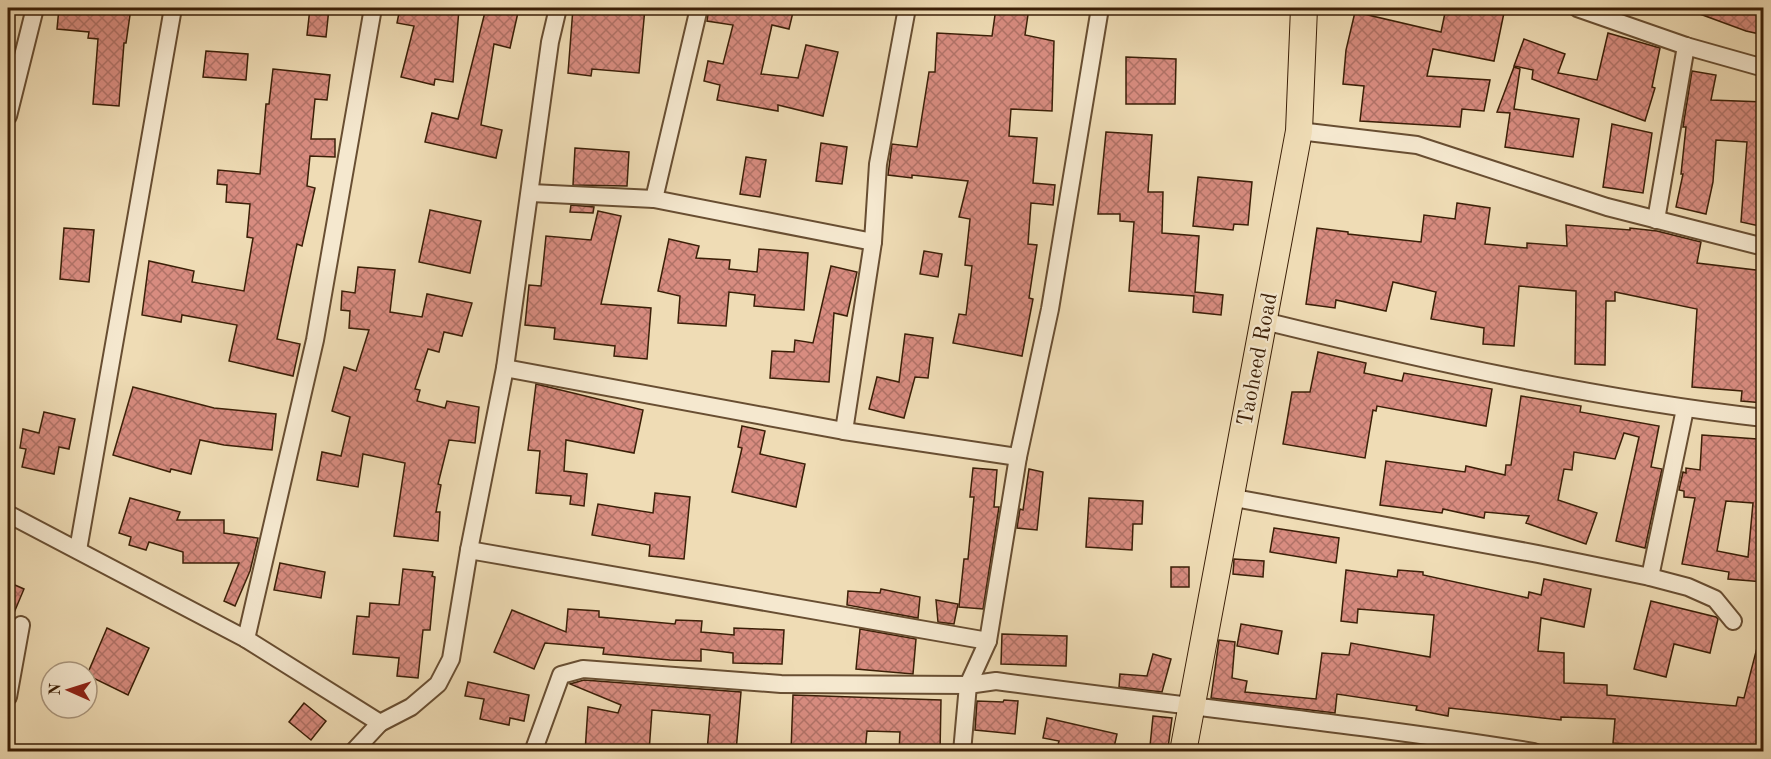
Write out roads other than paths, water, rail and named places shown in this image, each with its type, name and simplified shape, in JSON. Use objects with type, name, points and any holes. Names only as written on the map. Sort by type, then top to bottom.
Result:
[{"type":"main road","name":"Taoheed Road","points":[[1184,752],[1229,497],[1299,131],[1304,8]]},
{"type":"street","points":[[8,116],[35,8]]},
{"type":"street","points":[[78,550],[173,8]]},
{"type":"street","points":[[246,639],[315,340],[373,8]]},
{"type":"street","points":[[353,752],[380,723],[411,707],[438,684],[452,659],[469,550],[505,368],[531,193],[550,42],[558,8]]},
{"type":"street","points":[[654,199],[699,8]]},
{"type":"street","points":[[844,431],[873,242],[878,164],[907,8]]},
{"type":"street","points":[[962,752],[968,685],[988,641],[1018,457],[1050,309],[1100,8]]},
{"type":"street","points":[[1577,8],[1686,46],[1764,68]]},
{"type":"street","points":[[1656,220],[1686,46]]},
{"type":"street","points":[[1299,131],[1417,145],[1656,220],[1764,247]]},
{"type":"street","points":[[531,193],[654,199],[873,242]]},
{"type":"street","points":[[1263,321],[1403,355],[1685,410],[1764,418]]},
{"type":"street","points":[[505,368],[844,431],[1018,457]]},
{"type":"street","points":[[1650,577],[1685,410]]},
{"type":"street","points":[[1229,497],[1539,554],[1650,577],[1688,587],[1714,599],[1733,621]]},
{"type":"street","points":[[8,514],[246,639],[380,723]]},
{"type":"street","points":[[469,550],[988,641]]},
{"type":"street","points":[[8,697],[21,625]]},
{"type":"street","points":[[533,752],[561,675],[583,669],[781,684],[968,685],[996,681],[1192,708],[1371,728],[1529,751]]}]
